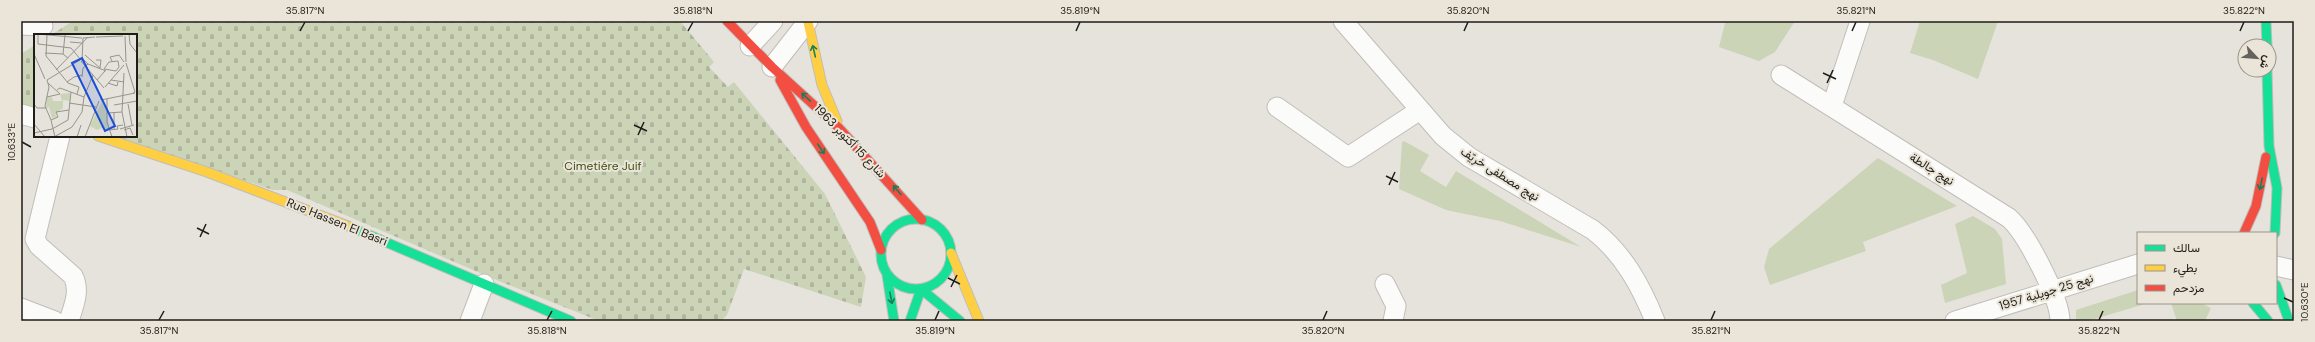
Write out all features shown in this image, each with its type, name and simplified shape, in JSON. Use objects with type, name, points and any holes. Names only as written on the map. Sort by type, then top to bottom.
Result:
[{"type":"main road","name":"شارع 15 أكتوبر 1963","points":[[727,21],[750,46],[839,128],[922,220]]},
{"type":"main road","points":[[2266,21],[2267,38]]},
{"type":"main road","points":[[808,22],[822,84],[839,128]]},
{"type":"main road","name":"شارع 15 أكتوبر 1963","points":[[772,67],[806,126],[870,222],[881,250]]},
{"type":"main road","points":[[2267,78],[2269,146],[2277,188],[2275,232]]},
{"type":"main road","name":"Rue Hassen El Basri","points":[[101,137],[207,172],[359,230],[571,321]]},
{"type":"main road","points":[[2244,232],[2256,206],[2269,146]]},
{"type":"main road","points":[[887,275],[902,287],[921,289],[930,287],[942,277],[950,264],[950,244],[939,228],[922,220],[904,221],[895,226],[885,236],[881,250],[882,263],[887,275],[894,321]]},
{"type":"main road","points":[[951,253],[979,321]]},
{"type":"main road","points":[[2277,288],[2289,321]]},
{"type":"main road","points":[[910,321],[921,289]]},
{"type":"main road","points":[[921,289],[960,321]]},
{"type":"main road","points":[[2254,304],[2268,321]]},
{"type":"street","points":[[750,46],[773,21]]},
{"type":"street","name":"نهج مصطفى خريّف","points":[[1343,21],[1443,136],[1469,157],[1593,230],[1607,241],[1633,274],[1655,321]]},
{"type":"street","points":[[1832,106],[1860,21]]},
{"type":"street","points":[[772,67],[808,22]]},
{"type":"street","points":[[21,25],[43,26]]},
{"type":"street","name":"نهج جالطة","points":[[1781,75],[2010,218],[2025,237],[2052,290],[2060,314],[2060,321]]},
{"type":"street","points":[[1277,107],[1348,157],[1420,110]]},
{"type":"street","points":[[21,114],[34,118]]},
{"type":"street","points":[[60,137],[35,239],[38,246],[74,276],[77,282],[77,292],[69,321]]},
{"type":"street","name":"نهج 25 جويلية 1957","points":[[1955,321],[2137,264]]},
{"type":"street","points":[[2277,266],[2294,270]]},
{"type":"street","points":[[470,321],[484,284]]},
{"type":"street","points":[[1385,284],[1396,306],[1393,321]]},
{"type":"street","points":[[21,308],[55,321]]},
{"type":"green space","name":"Cimetiére Juif","points":[[73,21],[680,21],[714,62],[709,67],[728,87],[734,82],[825,194],[866,277],[861,307],[744,269],[727,315],[721,321],[599,321],[494,279],[287,190],[273,190],[117,137],[137,137],[137,34],[53,34]]},
{"type":"green space","points":[[1720,21],[1795,21],[1775,52],[1759,61],[1719,47],[1725,23]]},
{"type":"green space","points":[[1920,21],[1998,21],[1978,79],[1933,60],[1910,53]]},
{"type":"green space","points":[[34,46],[34,109],[21,104],[21,54]]},
{"type":"green space","points":[[1404,141],[1429,155],[1420,171],[1446,187],[1456,171],[1581,247],[1500,221],[1446,210],[1399,189],[1402,142]]},
{"type":"green space","points":[[1878,158],[1957,206],[1863,242],[1866,251],[1770,285],[1764,267],[1769,249]]},
{"type":"green space","points":[[1973,216],[1995,229],[2002,239],[2006,284],[1945,303],[1941,285],[1967,273],[1955,224]]},
{"type":"green space","points":[[2137,290],[2137,304],[2145,304],[2088,321],[2076,321],[2076,310]]},
{"type":"green space","points":[[2171,304],[2203,304],[2211,308],[2205,321],[2177,321]]},
{"type":"traffic: fast","points":[[2266,21],[2267,38]]},
{"type":"traffic: fast","points":[[2267,78],[2269,146],[2277,188],[2275,232]]},
{"type":"traffic: fast","points":[[916,219],[929,222],[941,229],[948,241],[951,254],[948,267],[941,279],[929,286],[916,289],[903,286],[891,279],[884,267],[881,254],[884,241],[891,229],[903,222],[916,219]]},
{"type":"traffic: fast","points":[[348,226],[571,321]]},
{"type":"traffic: fast","points":[[887,275],[894,321]]},
{"type":"traffic: fast","points":[[2277,288],[2289,321]]},
{"type":"traffic: fast","points":[[910,321],[921,289]]},
{"type":"traffic: fast","points":[[921,289],[960,321]]},
{"type":"traffic: fast","points":[[2254,304],[2268,321]]},
{"type":"traffic: slow","points":[[808,22],[822,85],[837,121]]},
{"type":"traffic: slow","points":[[101,137],[207,172],[348,226]]},
{"type":"traffic: slow","points":[[951,253],[979,321]]},
{"type":"traffic: jam","points":[[727,21],[772,67],[839,128],[922,220]]},
{"type":"traffic: jam","points":[[780,80],[806,127],[870,222],[881,250]]},
{"type":"traffic: jam","points":[[2244,232],[2256,206],[2266,157]]}]
